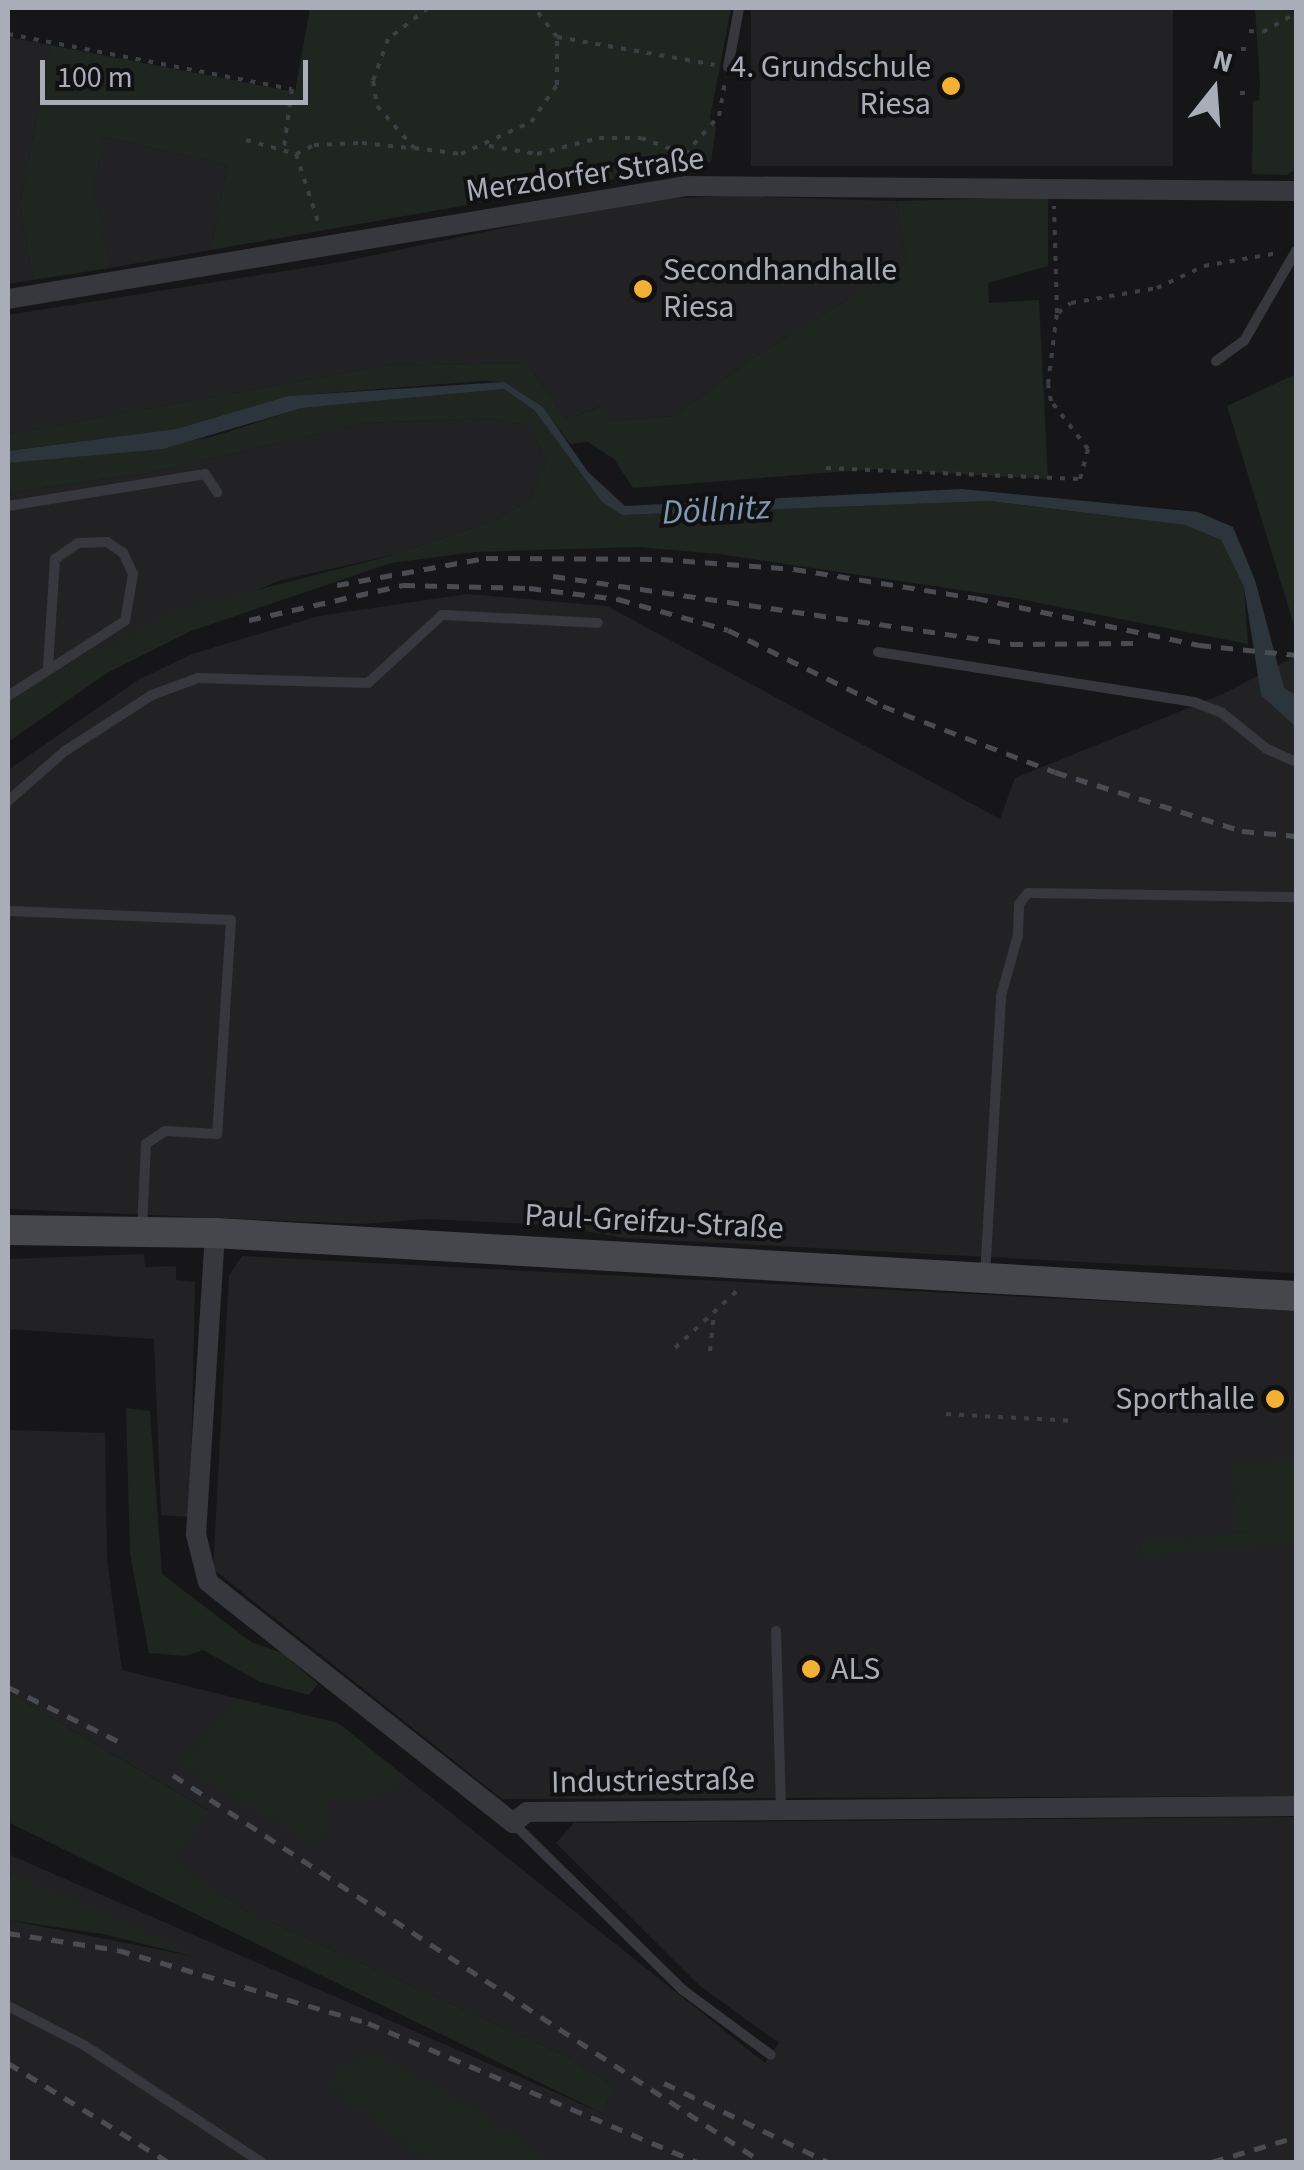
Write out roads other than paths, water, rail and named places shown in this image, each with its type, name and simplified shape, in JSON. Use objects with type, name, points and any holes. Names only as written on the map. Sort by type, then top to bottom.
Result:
[{"type":"main road","name":"Paul-Greifzu-Straße","points":[[8,1230],[215,1234],[1296,1296]]},
{"type":"street","name":"Merzdorfer Straße","points":[[8,299],[686,186],[1053,186],[1296,191]]},
{"type":"street","name":"Industriestraße","points":[[215,1234],[196,1534],[208,1582],[513,1824],[527,1812],[1296,1806]]},
{"type":"lane","points":[[728,67],[739,8]]},
{"type":"lane","points":[[1216,361],[1244,340],[1296,251]]},
{"type":"lane","points":[[8,506],[205,474],[217,492]]},
{"type":"lane","points":[[8,696],[48,666],[125,622],[132,574],[123,553],[106,542],[78,544],[56,559],[48,666]]},
{"type":"lane","points":[[8,800],[79,742],[152,695],[198,678],[368,683],[442,615],[598,623]]},
{"type":"lane","points":[[878,652],[1194,702],[1222,713],[1266,749],[1296,762]]},
{"type":"lane","points":[[985,1279],[1001,996],[1028,893],[1296,897]]},
{"type":"lane","points":[[8,910],[231,920],[217,1134],[165,1131],[146,1144],[142,1231]]},
{"type":"lane","points":[[776,1631],[780,1810]]},
{"type":"lane","points":[[513,1824],[683,1990],[771,2055]]},
{"type":"lane","points":[[8,2006],[84,2045],[261,2162]]},
{"type":"water","name":"Döllnitz","points":[[504,382],[543,407],[588,472],[625,506],[962,489],[1198,512],[1233,527],[1255,580],[1284,688],[1296,695],[1296,727],[1261,695],[1244,587],[1221,540],[1185,525],[990,501],[622,515],[602,502],[535,411],[504,389],[302,408],[163,449],[8,463],[8,451],[176,429],[288,396]]},
{"type":"railway","points":[[337,585],[486,558],[661,559],[794,569],[976,598],[1199,645],[1296,655]]},
{"type":"railway","points":[[553,576],[1011,644],[1133,643]]},
{"type":"railway","points":[[249,620],[403,585],[529,588],[618,599],[728,630],[883,706],[1055,772],[1242,831],[1296,836]]},
{"type":"railway","points":[[8,1687],[126,1745]]},
{"type":"railway","points":[[173,1775],[762,2162]]},
{"type":"railway","points":[[8,1933],[118,1950],[368,2023],[697,2162]]},
{"type":"railway","points":[[8,2063],[168,2162]]},
{"type":"railway","points":[[664,2083],[828,2162]]},
{"type":"railway","points":[[1212,2162],[1296,2137]]},
{"type":"place","name":"4. Grundschule Riesa","points":[[951,86]]},
{"type":"place","name":"Secondhandhalle Riesa","points":[[643,289]]},
{"type":"place","name":"Sporthalle","points":[[1275,1399]]},
{"type":"place","name":"ALS","points":[[811,1669]]}]
